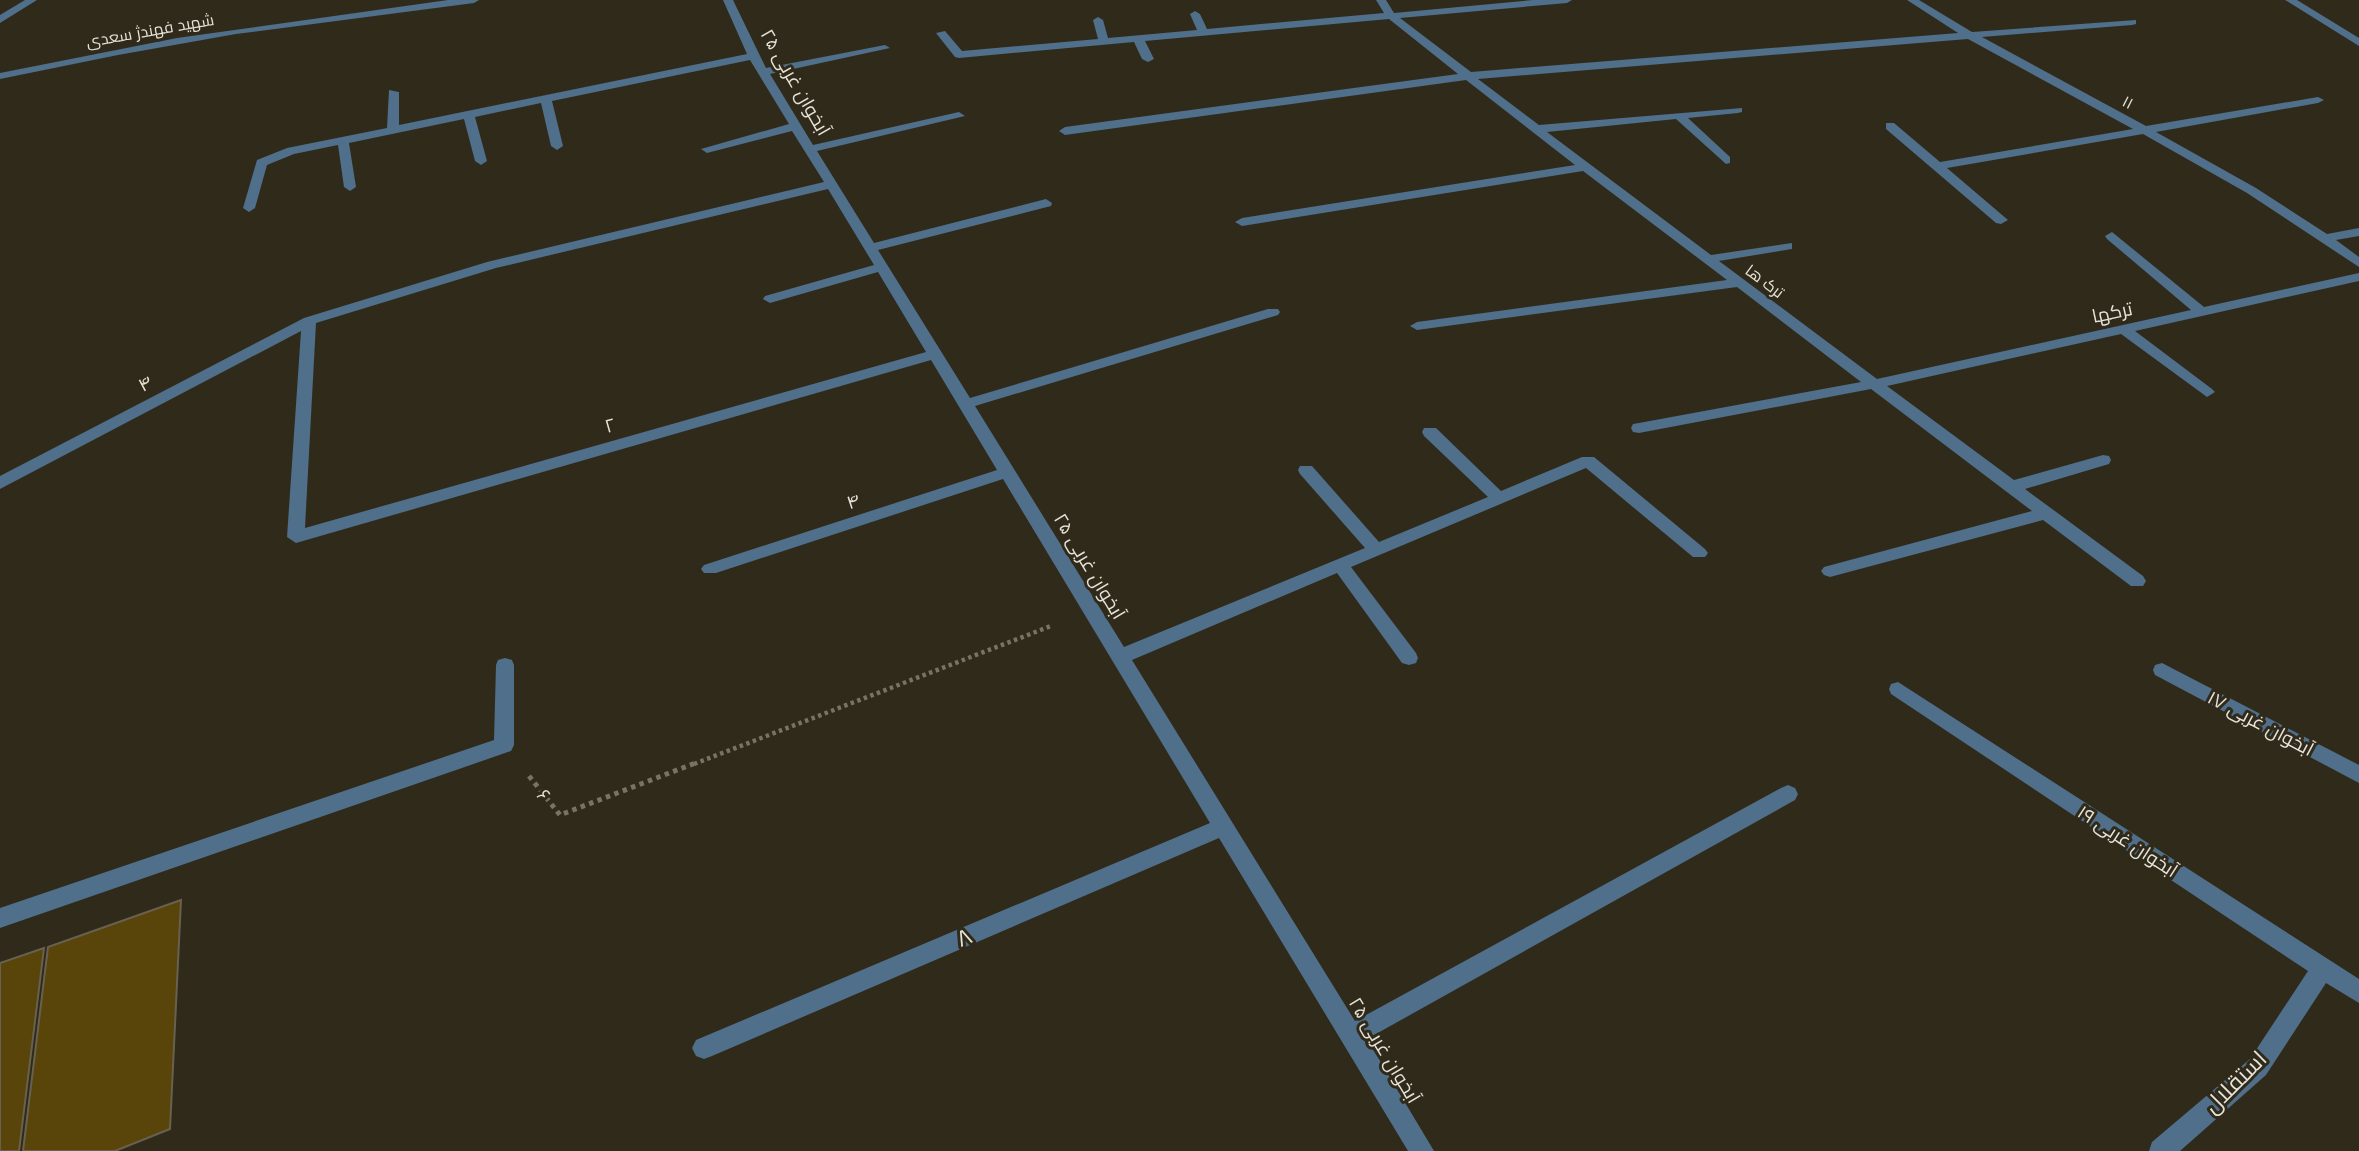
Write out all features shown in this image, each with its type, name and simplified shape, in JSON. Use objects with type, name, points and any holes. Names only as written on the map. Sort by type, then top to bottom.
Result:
[{"type":"street","points":[[0,20],[32,0]]},
{"type":"street","name":"شهید فهندژ سعدی","points":[[0,76],[156,44],[302,20],[474,0]]},
{"type":"street","name":"آبخوان غربی ۲۵","points":[[728,0],[753,56],[1422,1151]]},
{"type":"street","name":"ترک ها","points":[[1381,0],[1391,16],[1585,167],[2137,581]]},
{"type":"street","points":[[942,33],[959,55],[1391,16],[1486,3],[1567,0]]},
{"type":"street","name":"۱۱","points":[[1912,0],[1969,37],[2148,130],[2326,238],[2359,263]]},
{"type":"street","points":[[2290,0],[2359,43]]},
{"type":"street","points":[[1195,14],[1203,33]]},
{"type":"street","points":[[1098,20],[1104,42]]},
{"type":"street","points":[[1065,131],[1468,76],[2132,22]]},
{"type":"street","points":[[1138,39],[1148,59]]},
{"type":"street","points":[[763,72],[885,48]]},
{"type":"street","points":[[248,208],[261,163],[291,151],[753,56]]},
{"type":"street","points":[[393,92],[393,131]]},
{"type":"street","points":[[546,100],[557,146]]},
{"type":"street","points":[[1937,166],[2318,100]]},
{"type":"street","points":[[1537,129],[1738,110]]},
{"type":"street","points":[[469,116],[481,161]]},
{"type":"street","points":[[810,149],[959,116]]},
{"type":"street","points":[[1679,116],[1726,160]]},
{"type":"street","points":[[707,149],[796,126]]},
{"type":"street","points":[[1890,126],[2001,220]]},
{"type":"street","points":[[343,141],[350,187]]},
{"type":"street","points":[[1242,222],[1585,167]]},
{"type":"street","name":"۴","points":[[0,483],[309,321],[492,265],[831,184]]},
{"type":"street","points":[[870,248],[1046,203]]},
{"type":"street","points":[[2326,238],[2359,232]]},
{"type":"street","points":[[2112,236],[2202,312]]},
{"type":"street","points":[[1708,259],[1787,246]]},
{"type":"street","points":[[771,299],[882,267]]},
{"type":"street","name":"ترکها","points":[[1639,428],[1874,384],[2359,277]]},
{"type":"street","points":[[1417,326],[1739,283]]},
{"type":"street","points":[[966,404],[1273,312]]},
{"type":"street","name":"۲","points":[[309,321],[296,537],[935,354]]},
{"type":"street","points":[[2124,329],[2207,392]]},
{"type":"street","points":[[1430,432],[1499,498]]},
{"type":"street","points":[[2011,487],[2103,460]]},
{"type":"street","points":[[1120,657],[1588,461],[1699,553]]},
{"type":"street","points":[[1306,470],[1376,549]]},
{"type":"street","name":"۴","points":[[710,569],[1008,472]]},
{"type":"street","points":[[1830,570],[2046,513]]},
{"type":"street","points":[[1339,564],[1409,658]]},
{"type":"street","points":[[0,918],[504,745],[505,665]]},
{"type":"street","name":"آبخوان غربی ۱۷","points":[[2162,670],[2359,775]]},
{"type":"street","name":"آبخوان غربی ۱۹","points":[[1898,689],[2359,992]]},
{"type":"street","points":[[1352,1035],[1788,794]]},
{"type":"street","name":"۸","points":[[704,1048],[1224,827]]},
{"type":"street","name":"استقلال","points":[[2161,1151],[2258,1067],[2322,970]]},
{"type":"path","name":"۶","points":[[504,745],[560,815],[1092,610]]},
{"type":"building","points":[[181,900],[170,1129],[115,1151],[23,1151],[48,947]]},
{"type":"building","points":[[44,948],[19,1151],[0,1151],[0,963]]}]
